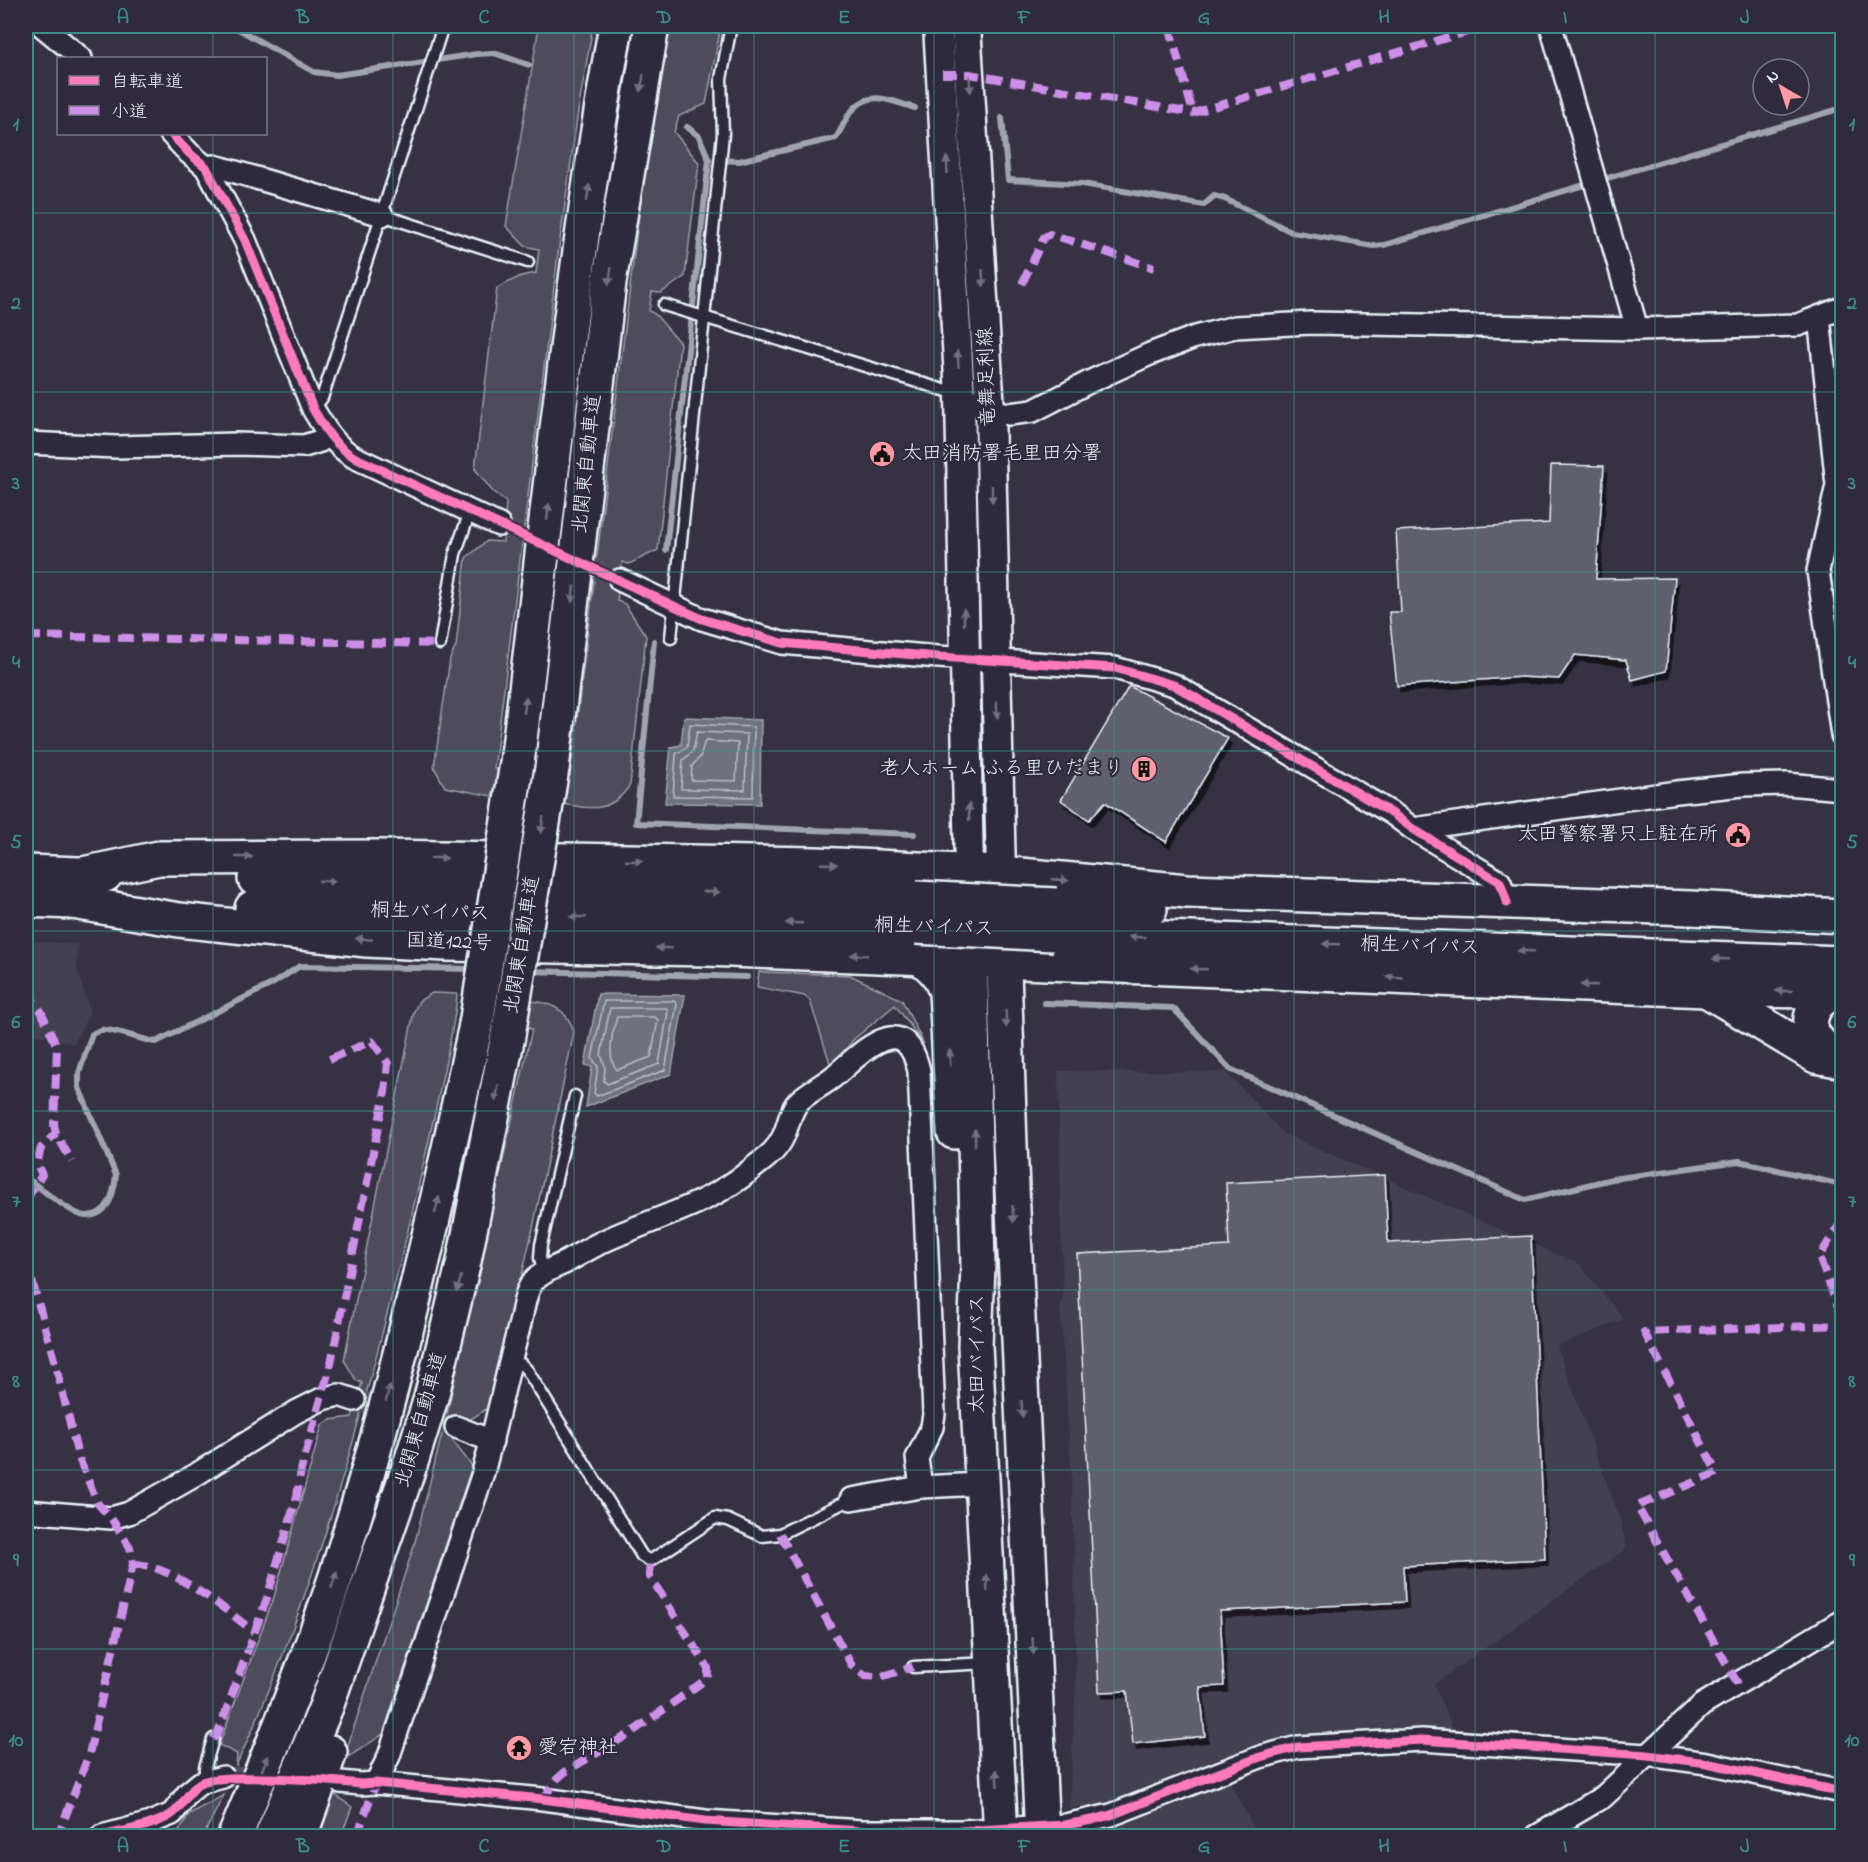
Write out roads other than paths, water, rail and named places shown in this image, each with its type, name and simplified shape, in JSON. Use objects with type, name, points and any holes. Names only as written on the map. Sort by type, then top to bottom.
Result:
[{"type":"highway","name":"北関東自動車道","points":[[235,1836],[272,1746],[334,1580],[370,1465],[438,1199],[476,1025],[517,763],[577,268],[599,120],[616,26]]},
{"type":"highway","name":"北関東自動車道","points":[[272,1836],[326,1707],[412,1459],[431,1398],[464,1261],[508,1035],[552,768],[609,282],[652,26]]},
{"type":"highway","points":[[78,888],[159,858],[380,857],[816,864],[1001,873],[1187,891],[1690,908],[1842,916]]},
{"type":"highway","name":"太田バイパス","points":[[969,871],[978,1265],[975,1346],[1000,1834]]},
{"type":"highway","name":"桐生バイパス","points":[[26,872],[78,888],[916,927],[1055,919],[1842,935]]},
{"type":"highway","name":"太田バイパス","points":[[1001,873],[1041,1832]]},
{"type":"highway","name":"桐生バイパス","points":[[26,900],[78,888]]},
{"type":"highway","name":"国道122号","points":[[78,888],[179,920],[367,940],[458,944],[707,948],[916,927],[971,959],[1706,990],[1842,991]]},
{"type":"highway","name":"桐生バイパス","points":[[1055,919],[1842,963]]},
{"type":"highway","points":[[916,927],[929,963],[937,972],[946,992],[960,1268],[975,1346]]},
{"type":"highway","points":[[1706,990],[1816,1056],[1838,1060],[1815,1038],[1810,1026],[1812,1012],[1818,1004],[1828,996],[1842,991]]},
{"type":"highway","points":[[300,1836],[376,1621],[412,1459]]},
{"type":"main road","name":"竜舞足利線","points":[[939,26],[960,394],[969,871]]},
{"type":"main road","name":"竜舞足利線","points":[[966,26],[990,410],[1001,873]]},
{"type":"street","points":[[42,26],[80,57]]},
{"type":"street","points":[[1551,26],[1637,328]]},
{"type":"street","points":[[172,135],[207,167],[245,240],[313,409],[328,435],[337,445],[354,457],[499,525]]},
{"type":"street","points":[[207,167],[222,168],[382,215]]},
{"type":"street","points":[[960,394],[990,410],[1009,414],[1033,411],[1150,354],[1195,337],[1235,327],[1311,323],[1637,328],[1798,325],[1842,308]]},
{"type":"street","points":[[1819,317],[1837,485],[1818,571],[1842,735]]},
{"type":"street","points":[[26,443],[116,447],[237,444],[304,446],[320,441],[328,435]]},
{"type":"street","points":[[620,580],[702,619],[782,643],[1115,668],[1174,685],[1393,814],[1413,829],[1500,882],[1506,903]]},
{"type":"street","points":[[1413,829],[1743,785],[1787,784],[1842,789]]},
{"type":"street","points":[[376,1783],[389,1756],[428,1643],[492,1441],[510,1361],[531,1284],[544,1274],[603,1242],[671,1215],[726,1188],[777,1148],[799,1100],[831,1079],[879,1040],[887,1038],[904,1043],[916,1057],[919,1071],[934,1414],[932,1427],[917,1458],[921,1487]]},
{"type":"street","points":[[26,1511],[111,1518],[129,1513],[189,1479],[296,1412],[322,1399],[339,1395],[354,1400]]},
{"type":"street","points":[[456,1427],[492,1441]]},
{"type":"street","points":[[851,1499],[921,1487],[981,1484]]},
{"type":"street","points":[[1537,1836],[1603,1797],[1701,1705],[1842,1621]]},
{"type":"street","points":[[340,1782],[376,1783],[543,1798],[704,1825],[926,1834],[1000,1834],[1041,1832],[1111,1815],[1260,1757],[1298,1748],[1422,1740],[1647,1755],[1707,1763],[1842,1792]]},
{"type":"street","points":[[102,1836],[147,1824],[172,1814],[189,1793],[214,1779]]},
{"type":"lane","points":[[313,409],[322,398],[443,26]]},
{"type":"lane","points":[[671,638],[723,134],[721,79],[731,26]]},
{"type":"lane","points":[[382,215],[528,262]]},
{"type":"lane","points":[[664,306],[960,394]]},
{"type":"lane","points":[[440,644],[455,554],[470,512]]},
{"type":"lane","points":[[544,1274],[540,1258],[541,1245],[575,1096]]},
{"type":"lane","points":[[510,1361],[521,1364],[527,1370],[642,1556],[650,1562],[715,1518],[728,1520],[762,1536],[780,1534],[851,1499]]},
{"type":"lane","points":[[913,1667],[992,1663]]},
{"type":"lane","points":[[213,1739],[205,1767],[214,1779]]},
{"type":"water","points":[[684,717],[761,720],[760,804],[665,803],[671,747],[681,745]]},
{"type":"water","points":[[598,994],[685,995],[671,1074],[586,1107],[592,1067],[585,1065]]},
{"type":"waterway","points":[[233,26],[314,72],[337,75],[494,53],[529,65]]},
{"type":"waterway","points":[[719,160],[739,161],[836,138],[850,113],[865,101],[881,98],[915,108]]},
{"type":"waterway","points":[[1002,118],[1008,180],[1083,184],[1204,205],[1214,196],[1225,199],[1292,232],[1374,246],[1384,245],[1842,108]]},
{"type":"waterway","points":[[666,550],[709,160],[699,136],[687,127]]},
{"type":"waterway","points":[[654,641],[636,823],[914,834]]},
{"type":"waterway","points":[[26,1177],[55,1200],[85,1216],[100,1213],[109,1203],[116,1175],[79,1088],[79,1073],[92,1034],[100,1030],[156,1042],[272,984],[300,966],[473,969]]},
{"type":"waterway","points":[[529,971],[747,977]]},
{"type":"waterway","points":[[1044,1003],[1173,1008],[1230,1069],[1525,1200],[1612,1179],[1739,1161],[1842,1185]]},
{"type":"tunnel","points":[[499,525],[620,580]]},
{"type":"tunnel","points":[[354,1400],[456,1427]]},
{"type":"tunnel","points":[[223,1777],[306,1780]]},
{"type":"place","name":"太田消防署毛里田分署","points":[[882,454]]},
{"type":"place","name":"老人ホーム ふる里ひだまり","points":[[1144,769]]},
{"type":"place","name":"太田警察署只上駐在所","points":[[1738,835]]},
{"type":"place","name":"愛宕神社","points":[[519,1748]]}]
